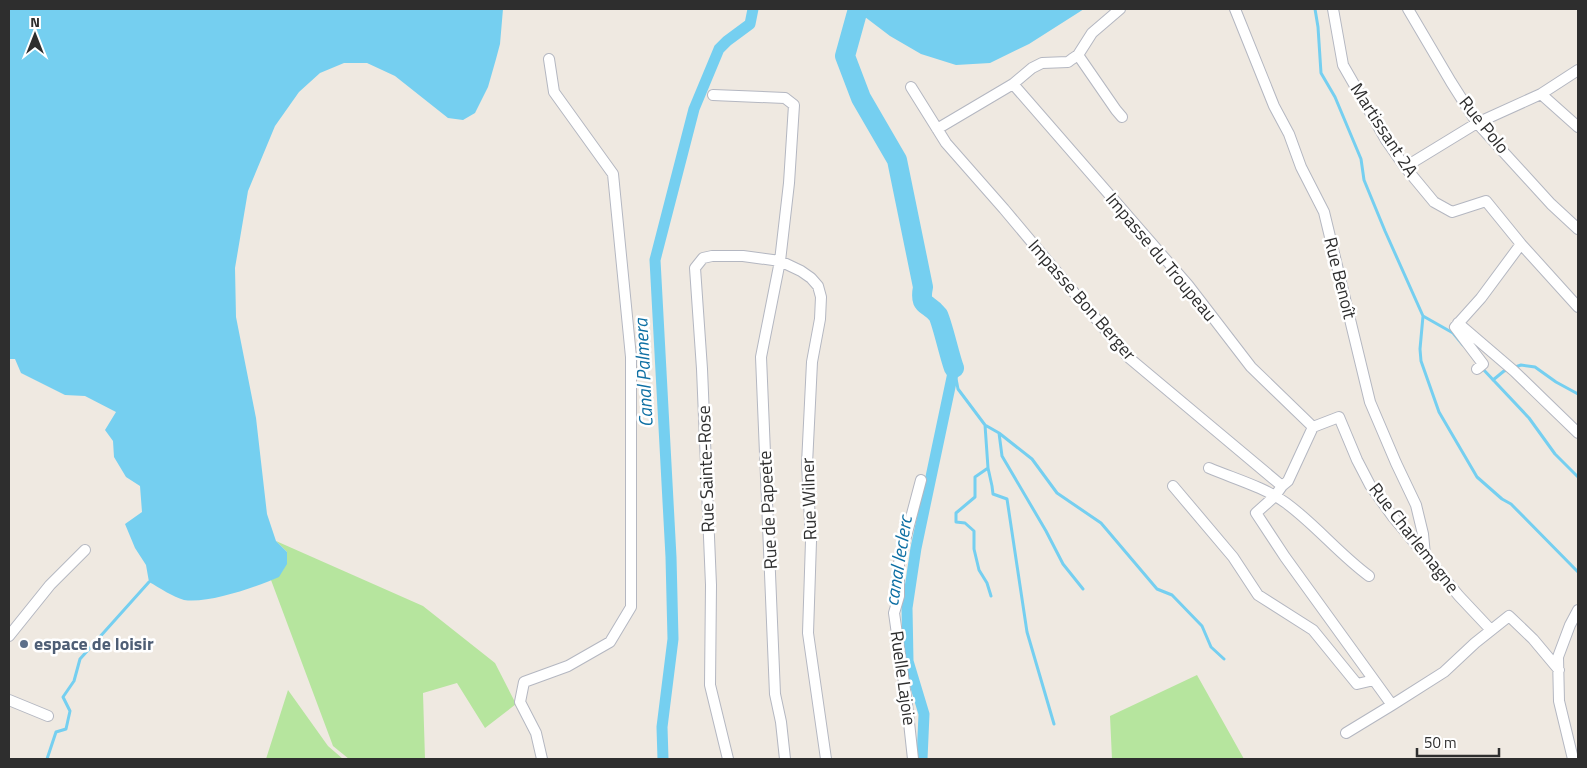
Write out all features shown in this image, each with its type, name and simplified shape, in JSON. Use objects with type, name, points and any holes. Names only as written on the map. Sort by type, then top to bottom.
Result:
[{"type":"street","points":[[937,129],[1013,84],[1032,68],[1042,63],[1068,62],[1078,55],[1092,33],[1120,9]]},
{"type":"street","name":"Rue Benoît","points":[[1235,9],[1274,106],[1289,134],[1301,167],[1324,212],[1370,402],[1416,505],[1423,534],[1425,554]]},
{"type":"street","name":"Martissant 2A","points":[[1333,9],[1343,65],[1386,140],[1405,167],[1434,202],[1452,212],[1486,201],[1521,244],[1578,307]]},
{"type":"street","name":"Rue Polo","points":[[1408,9],[1477,122],[1552,204],[1578,228]]},
{"type":"street","points":[[1078,55],[1122,117]]},
{"type":"street","points":[[542,759],[536,733],[520,702],[524,682],[568,666],[610,642],[631,607],[631,357],[613,174],[554,92],[549,59]]},
{"type":"street","points":[[1405,167],[1477,122],[1541,94],[1578,70]]},
{"type":"street","name":"Impasse du Troupeau","points":[[1013,84],[1188,285],[1251,367],[1313,427]]},
{"type":"street","name":"Impasse Bon Berger","points":[[911,87],[946,143],[1004,208],[1128,357],[1282,486]]},
{"type":"street","points":[[1541,94],[1578,126]]},
{"type":"street","name":"Rue de Papeete","points":[[713,95],[785,98],[794,106],[789,183],[780,261],[761,357],[775,694],[782,722],[785,759]]},
{"type":"street","points":[[1480,366],[1455,326],[1481,298],[1521,244]]},
{"type":"street","name":"Rue Sainte-Rose","points":[[728,759],[710,685],[711,585],[703,386],[695,268],[703,258],[712,256],[765,258],[780,261]]},
{"type":"street","name":"Rue Wilner","points":[[780,261],[802,271],[811,278],[818,286],[821,297],[820,319],[812,362],[807,464],[811,541],[808,633],[826,759]]},
{"type":"street","points":[[1458,323],[1510,368],[1578,433]]},
{"type":"street","name":"Rue Charlemagne","points":[[1313,427],[1338,417],[1370,485],[1393,517],[1459,596],[1491,630]]},
{"type":"street","points":[[1313,427],[1288,481],[1256,513],[1285,557],[1392,705]]},
{"type":"street","points":[[1210,468],[1275,496],[1351,563],[1369,576]]},
{"type":"street","name":"Ruelle Lajoie","points":[[913,759],[894,613],[899,596],[899,563],[921,480]]},
{"type":"street","points":[[1173,486],[1233,557],[1258,595],[1313,630],[1357,684],[1374,680]]},
{"type":"street","points":[[9,636],[50,584],[85,550]]},
{"type":"street","points":[[1573,759],[1559,701],[1558,657],[1578,610]]},
{"type":"street","points":[[1346,733],[1444,672],[1475,643],[1509,616],[1559,670]]},
{"type":"street","points":[[9,700],[48,716]]},
{"type":"green space","points":[[276,541],[423,606],[495,663],[516,704],[485,728],[457,683],[423,693],[425,759],[349,759],[333,746],[271,580],[279,575],[287,557],[287,552]]},
{"type":"green space","points":[[1197,675],[1244,759],[1112,759],[1110,716]]},
{"type":"green space","points":[[288,690],[328,746],[343,759],[266,759]]},
{"type":"water","points":[[9,9],[503,9],[500,44],[496,59],[488,87],[475,113],[463,120],[448,118],[395,76],[367,63],[344,63],[320,73],[299,92],[275,126],[248,191],[235,268],[236,317],[256,418],[267,514],[276,541],[287,552],[287,564],[279,577],[232,594],[194,601],[180,599],[149,582],[146,565],[135,548],[125,524],[142,512],[140,486],[126,477],[114,457],[113,441],[105,430],[116,412],[85,396],[65,395],[21,373],[15,359],[9,359]]},
{"type":"water","points":[[860,9],[1084,9],[1029,44],[990,63],[956,65],[921,54],[890,36],[865,17]]},
{"type":"waterway","name":"Canal Palmera","points":[[663,759],[662,727],[673,639],[671,557],[655,260],[694,109],[719,49],[750,24],[753,9]]},
{"type":"waterway","points":[[858,9],[845,56],[861,98],[897,160],[923,287],[923,302],[938,315],[954,368]]},
{"type":"waterway","points":[[1315,9],[1321,73],[1335,97],[1361,159],[1364,180],[1385,231],[1423,316],[1453,333],[1463,345]]},
{"type":"waterway","points":[[1423,316],[1420,349],[1421,361],[1439,412],[1477,477],[1502,499],[1511,504],[1578,572]]},
{"type":"waterway","points":[[1493,380],[1504,371],[1521,365],[1535,367],[1556,382],[1578,394]]},
{"type":"waterway","points":[[1481,367],[1529,418],[1555,454],[1578,477]]},
{"type":"waterway","points":[[954,368],[958,389],[985,425],[999,433],[1002,456],[1063,564],[1083,589]]},
{"type":"waterway","name":"canal leclerc","points":[[922,759],[924,714],[908,661],[907,608],[916,548],[954,368]]},
{"type":"waterway","points":[[985,425],[988,468],[993,494],[1007,499],[1027,632],[1054,724]]},
{"type":"waterway","points":[[999,433],[1032,459],[1057,493],[1101,523],[1157,589],[1172,595],[1202,626],[1211,647],[1224,659]]},
{"type":"waterway","points":[[988,468],[975,477],[975,497],[956,513],[956,522],[965,523],[974,531],[974,549],[979,570],[987,583],[991,596]]},
{"type":"waterway","points":[[47,759],[56,732],[66,729],[70,711],[63,697],[74,681],[80,659],[149,582]]},
{"type":"place","name":"espace de loisir","points":[[24,644]]}]
